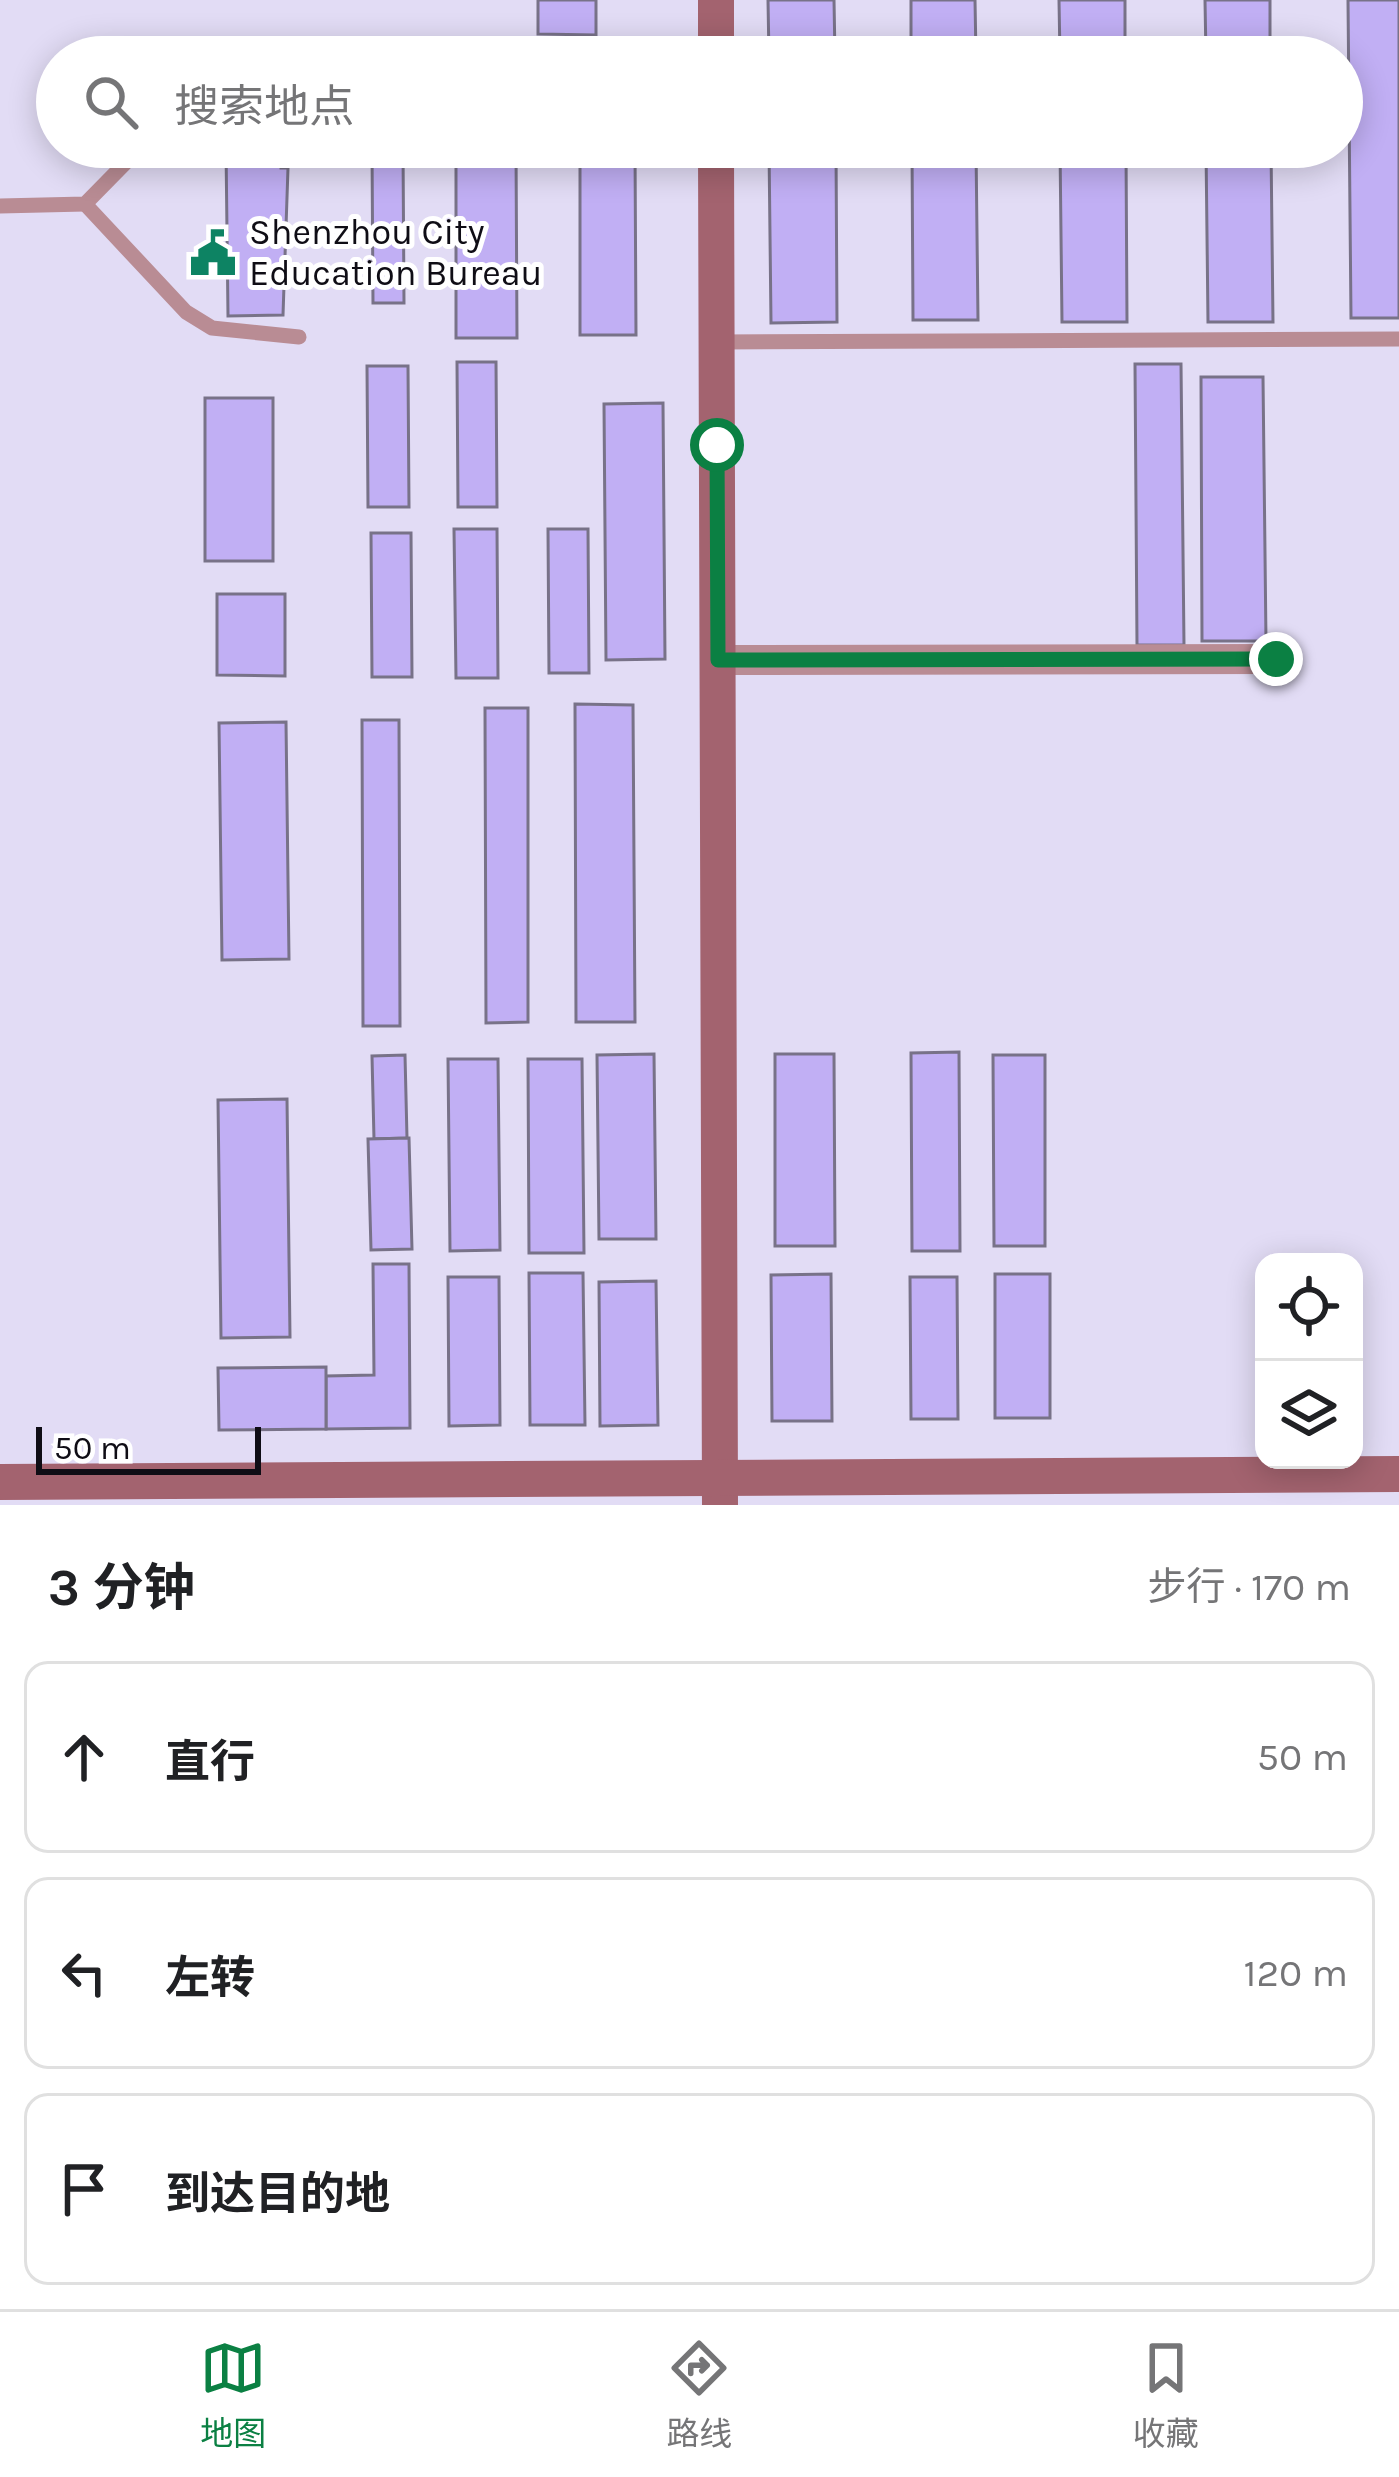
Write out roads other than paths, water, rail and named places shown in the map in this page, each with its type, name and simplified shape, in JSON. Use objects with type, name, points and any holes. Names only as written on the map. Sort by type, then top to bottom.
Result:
[{"type":"street","points":[[716,0],[716,36]]},
{"type":"street","points":[[716,168],[720,1491]]},
{"type":"street","points":[[718,660],[1276,659]]},
{"type":"street","points":[[0,1482],[720,1491],[1399,1474]]},
{"type":"lane","points":[[0,206],[85,204],[120,168]]},
{"type":"lane","points":[[85,204],[199,320],[230,333],[299,337]]},
{"type":"lane","points":[[717,342],[1399,339]]},
{"type":"place","name":"Shenzhou City Education Bureau","points":[[213,253]]}]
